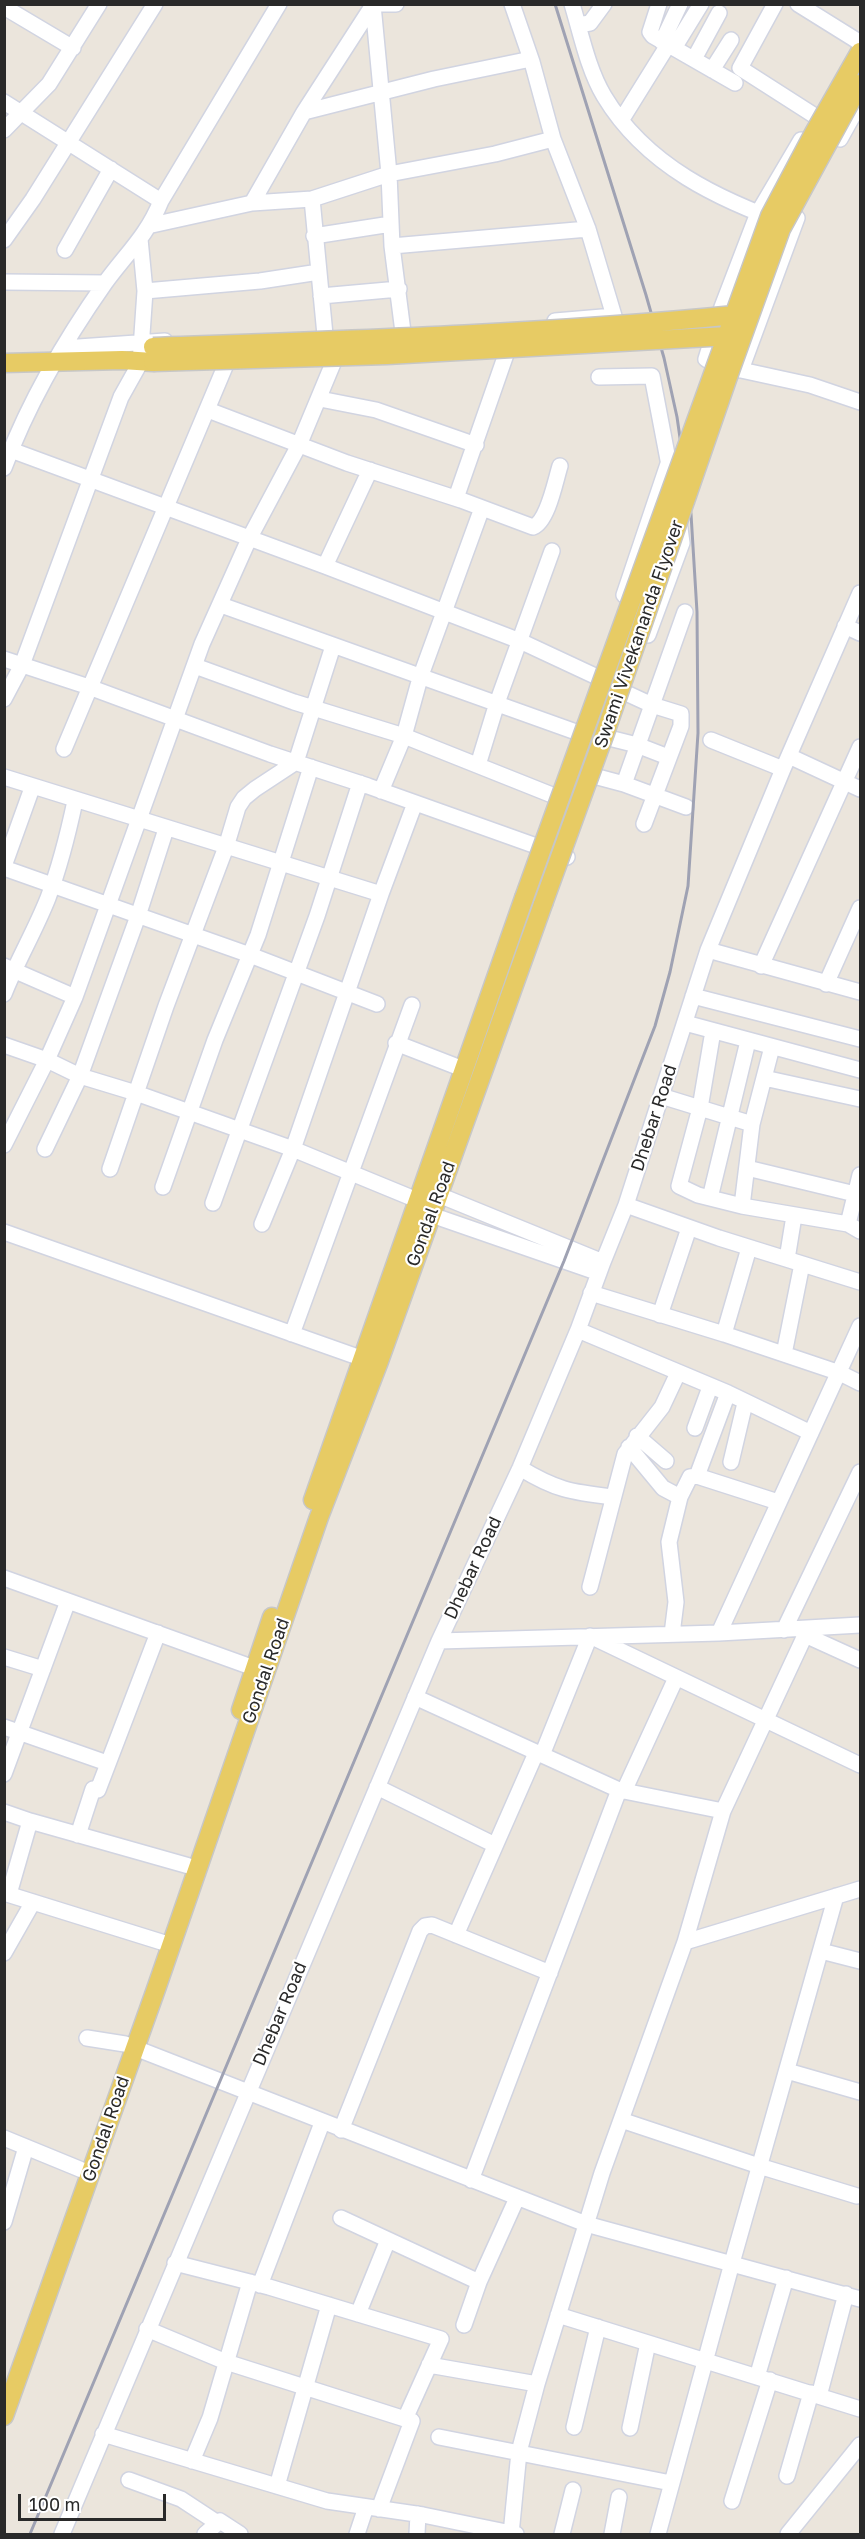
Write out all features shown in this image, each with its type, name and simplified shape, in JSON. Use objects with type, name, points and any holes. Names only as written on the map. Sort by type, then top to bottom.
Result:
[{"type":"main road","name":"Swami Vivekananda Flyover","points":[[516,921],[742,316],[770,216],[860,44]]},
{"type":"main road","name":"Swami Vivekananda Flyover","points":[[742,316],[782,229],[861,84]]},
{"type":"main road","points":[[141,354],[634,325],[742,316]]},
{"type":"main road","name":"Swami Vivekananda Flyover","points":[[534,928],[734,338]]},
{"type":"main road","points":[[4,363],[59,354],[387,355],[734,338]]},
{"type":"main road","name":"Gondal Road","points":[[7,2395],[319,1517],[463,1069],[516,921]]},
{"type":"main road","name":"Gondal Road","points":[[420,1203],[439,1194],[534,928]]},
{"type":"main road","name":"Gondal Road","points":[[166,1944],[254,1668],[370,1362]]},
{"type":"main road","name":"Gondal Road","points":[[7,2395],[82,2170],[130,2046]]},
{"type":"street","points":[[4,130],[50,84],[99,4]]},
{"type":"street","points":[[4,240],[69,142],[155,4]]},
{"type":"street","points":[[4,468],[8,450],[59,354],[105,283],[152,225],[161,201],[279,4]]},
{"type":"street","points":[[59,354],[141,354],[237,339],[404,332],[614,316],[588,229],[553,138],[531,59],[512,4]]},
{"type":"street","points":[[572,4],[604,95],[648,151],[717,195],[794,226]]},
{"type":"street","points":[[578,25],[590,23],[604,4]]},
{"type":"street","points":[[659,4],[650,32],[735,84]]},
{"type":"street","points":[[668,45],[680,4]]},
{"type":"street","points":[[622,119],[668,45],[701,4]]},
{"type":"street","points":[[775,4],[740,68],[815,116]]},
{"type":"street","points":[[798,4],[860,44],[758,213],[722,307],[706,358],[721,369],[741,370],[810,385],[861,402]]},
{"type":"street","points":[[373,5],[397,5]]},
{"type":"street","points":[[373,5],[392,246],[404,332]]},
{"type":"street","points":[[252,203],[304,112],[373,5]]},
{"type":"street","points":[[15,9],[73,48]]},
{"type":"street","points":[[694,59],[719,14]]},
{"type":"street","points":[[712,70],[731,40]]},
{"type":"street","points":[[304,112],[434,79],[531,59]]},
{"type":"street","points":[[4,102],[161,201]]},
{"type":"street","points":[[741,370],[794,226],[861,102]]},
{"type":"street","points":[[152,225],[252,203],[312,199],[388,174],[495,154],[553,138]]},
{"type":"street","points":[[65,250],[111,169]]},
{"type":"street","points":[[312,199],[326,335]]},
{"type":"street","points":[[315,236],[391,224]]},
{"type":"street","points":[[392,246],[588,229]]},
{"type":"street","points":[[4,699],[22,665],[121,397],[141,354],[145,291],[140,239]]},
{"type":"street","points":[[145,291],[260,281],[319,272]]},
{"type":"street","points":[[4,282],[105,283]]},
{"type":"street","points":[[321,296],[399,289]]},
{"type":"street","points":[[456,498],[516,324]]},
{"type":"street","points":[[5,1143],[47,1060],[75,997],[140,821],[152,779],[220,605],[249,539],[299,445],[345,335]]},
{"type":"street","points":[[64,749],[237,339]]},
{"type":"street","points":[[534,928],[549,910],[594,776],[682,543],[669,459],[652,376],[599,377]]},
{"type":"street","points":[[320,399],[376,410],[476,445]]},
{"type":"street","points":[[208,410],[299,445],[456,498],[527,526],[537,525],[545,513],[560,466]]},
{"type":"street","points":[[8,450],[325,566],[520,641],[595,676]]},
{"type":"street","points":[[516,921],[516,894],[576,732],[669,459]]},
{"type":"street","points":[[325,566],[370,470]]},
{"type":"street","points":[[381,791],[404,736],[420,678],[446,613],[482,508]]},
{"type":"street","points":[[478,765],[497,704],[552,551]]},
{"type":"street","name":"Dhebar Road","points":[[62,2535],[246,2093],[415,1697],[520,1468],[578,1330],[626,1206],[708,950],[786,763],[861,593]]},
{"type":"street","points":[[220,605],[576,732]]},
{"type":"street","points":[[624,784],[685,612]]},
{"type":"street","points":[[845,626],[861,633]]},
{"type":"street","points":[[163,1187],[188,1113],[250,955],[279,863],[303,764],[312,708],[333,646]]},
{"type":"street","points":[[4,659],[567,857]]},
{"type":"street","points":[[195,666],[312,708],[404,736],[552,795]]},
{"type":"street","points":[[627,693],[652,705],[681,714],[681,726],[645,824]]},
{"type":"street","points":[[609,738],[637,745],[668,757]]},
{"type":"street","points":[[711,740],[861,789]]},
{"type":"street","points":[[761,966],[861,747]]},
{"type":"street","points":[[110,1169],[192,935],[226,847],[238,807],[244,798],[303,764]]},
{"type":"street","points":[[594,776],[624,784],[686,807]]},
{"type":"street","points":[[4,777],[32,788],[381,894]]},
{"type":"street","points":[[213,1203],[329,880],[360,783]]},
{"type":"street","points":[[32,788],[4,867],[51,886],[250,955],[377,1004]]},
{"type":"street","points":[[4,994],[9,968],[49,897],[66,847],[75,801]]},
{"type":"street","points":[[262,1224],[293,1149],[381,894],[415,803]]},
{"type":"street","points":[[45,1149],[80,1076],[138,916],[166,829]]},
{"type":"street","points":[[826,984],[856,928],[861,908]]},
{"type":"street","points":[[708,950],[861,992]]},
{"type":"street","points":[[9,968],[75,997]]},
{"type":"street","points":[[693,996],[861,1039]]},
{"type":"street","points":[[292,1334],[411,1005]]},
{"type":"street","points":[[685,1023],[861,1070]]},
{"type":"street","points":[[713,1031],[700,1108],[679,1186],[710,1198],[742,1206],[854,1228],[855,1194],[861,1175]]},
{"type":"street","points":[[710,1198],[748,1041]]},
{"type":"street","points":[[396,1043],[463,1069]]},
{"type":"street","points":[[4,1045],[47,1060],[80,1076],[136,1093],[293,1149],[420,1203],[601,1268]]},
{"type":"street","points":[[742,1206],[752,1124],[772,1047]]},
{"type":"street","points":[[764,1078],[861,1099]]},
{"type":"street","points":[[661,1096],[752,1124]]},
{"type":"street","points":[[747,1168],[855,1194]]},
{"type":"street","points":[[439,1194],[601,1268]]},
{"type":"street","points":[[626,1206],[750,1248],[861,1281]]},
{"type":"street","points":[[784,1354],[794,1261],[794,1216]]},
{"type":"street","points":[[660,1315],[689,1228]]},
{"type":"street","points":[[4,1232],[370,1362]]},
{"type":"street","points":[[724,1334],[750,1248]]},
{"type":"street","points":[[591,1293],[724,1334],[840,1373],[861,1383]]},
{"type":"street","points":[[719,1633],[861,1326]]},
{"type":"street","points":[[578,1330],[728,1393],[811,1433]]},
{"type":"street","points":[[590,1587],[603,1544],[612,1497],[633,1441],[663,1407],[678,1373]]},
{"type":"street","points":[[695,1428],[710,1387]]},
{"type":"street","points":[[697,1476],[728,1393]]},
{"type":"street","points":[[731,1462],[746,1403]]},
{"type":"street","points":[[633,1441],[666,1461]]},
{"type":"street","points":[[633,1441],[663,1488],[680,1497]]},
{"type":"street","points":[[520,1468],[553,1487],[612,1497]]},
{"type":"street","points":[[784,1630],[861,1472]]},
{"type":"street","points":[[672,1634],[676,1602],[669,1542],[680,1497],[690,1478],[697,1476],[778,1502]]},
{"type":"street","points":[[4,1578],[254,1668]]},
{"type":"street","points":[[4,1774],[12,1730],[43,1669],[68,1601]]},
{"type":"street","points":[[439,1641],[784,1630],[807,1632],[860,1623]]},
{"type":"street","points":[[807,1632],[861,1660]]},
{"type":"street","points":[[103,2434],[327,2501],[418,2514],[466,2529],[513,2534],[519,2452],[537,2384],[586,2224],[685,1942],[723,1811],[807,1632]]},
{"type":"street","points":[[78,1835],[93,1789],[98,1790],[158,1633]]},
{"type":"street","points":[[590,1636],[861,1765]]},
{"type":"street","points":[[456,1935],[590,1636]]},
{"type":"street","points":[[4,1658],[43,1669]]},
{"type":"street","points":[[471,2180],[621,1791],[676,1678]]},
{"type":"street","points":[[415,1697],[621,1791],[723,1811]]},
{"type":"street","points":[[12,1730],[107,1763]]},
{"type":"street","points":[[377,1787],[495,1845]]},
{"type":"street","points":[[4,1812],[189,1866]]},
{"type":"street","points":[[30,1821],[7,1893],[166,1944]]},
{"type":"street","points":[[685,1942],[861,1889]]},
{"type":"street","points":[[658,2535],[836,1896]]},
{"type":"street","points":[[4,1953],[33,1902]]},
{"type":"street","points":[[341,2130],[420,1931],[425,1926],[432,1925],[550,1973]]},
{"type":"street","points":[[821,1951],[861,1961]]},
{"type":"street","points":[[87,2038],[130,2046],[322,2123],[586,2224],[853,2296],[787,2476]]},
{"type":"street","points":[[786,2071],[861,2092]]},
{"type":"street","points":[[621,2120],[857,2196]]},
{"type":"street","points":[[192,2461],[210,2418],[226,2362],[255,2283],[322,2123]]},
{"type":"street","points":[[4,2138],[82,2170]]},
{"type":"street","points":[[4,2223],[26,2147]]},
{"type":"street","points":[[464,2325],[479,2282],[517,2198]]},
{"type":"street","points":[[341,2218],[479,2282]]},
{"type":"street","points":[[358,2314],[388,2240]]},
{"type":"street","points":[[175,2263],[255,2283],[441,2339],[405,2419]]},
{"type":"street","points":[[732,2501],[764,2378],[786,2278]]},
{"type":"street","points":[[277,2486],[329,2305]]},
{"type":"street","points":[[558,2315],[861,2409]]},
{"type":"street","points":[[574,2427],[598,2327]]},
{"type":"street","points":[[147,2329],[226,2362],[412,2421],[373,2508],[357,2535]]},
{"type":"street","points":[[630,2428],[648,2343]]},
{"type":"street","points":[[429,2365],[537,2384]]},
{"type":"street","points":[[439,2437],[671,2483]]},
{"type":"street","points":[[790,2533],[843,2468],[860,2453]]},
{"type":"street","points":[[129,2480],[181,2499],[216,2522],[225,2522],[240,2535]]},
{"type":"street","points":[[562,2535],[573,2490]]},
{"type":"street","points":[[612,2535],[619,2498]]},
{"type":"street","points":[[417,2535],[418,2514]]},
{"type":"street","points":[[205,2535],[216,2522]]},
{"type":"railway","points":[[30,2534],[564,1261],[655,1026],[670,972],[688,886],[698,733],[697,612],[691,514],[677,417],[664,358],[646,295],[555,4]]}]
